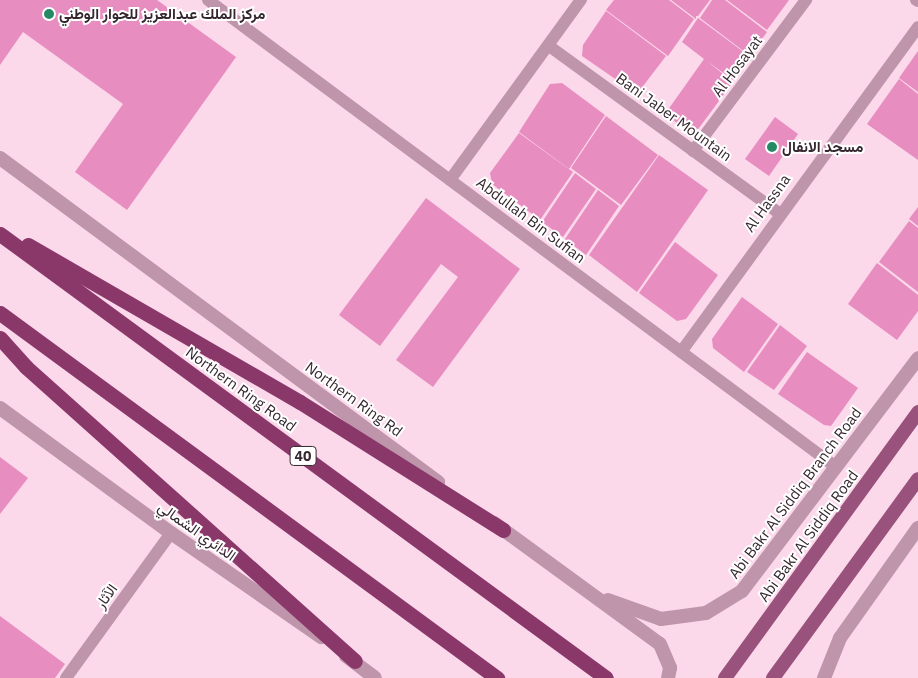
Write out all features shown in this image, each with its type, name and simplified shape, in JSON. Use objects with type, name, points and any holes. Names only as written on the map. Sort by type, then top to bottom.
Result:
[{"type":"highway","points":[[0,229],[300,402],[503,530]]},
{"type":"highway","name":"Northern Ring Road","points":[[0,234],[606,678]]},
{"type":"highway","points":[[0,313],[497,678]]},
{"type":"highway","points":[[0,338],[26,367],[355,661]]},
{"type":"main road","name":"Abi Bakr Al Siddiq Road","points":[[725,678],[918,412]]},
{"type":"main road","points":[[773,678],[918,479]]},
{"type":"street","name":"Abdullah Bin Sufian","points":[[208,0],[222,4],[450,180],[836,466]]},
{"type":"street","points":[[450,180],[581,0]]},
{"type":"street","name":"Al Hosayat","points":[[693,151],[806,0]]},
{"type":"street","name":"Al Hassna","points":[[681,352],[918,27]]},
{"type":"street","name":"Bani Jaber Mountain","points":[[549,46],[780,214]]},
{"type":"street","name":"Northern Ring Rd","points":[[0,158],[660,644],[670,668],[668,678]]},
{"type":"street","name":"Abi Bakr Al Siddiq Branch Road","points":[[591,594],[661,619],[706,614],[742,591],[918,358]]},
{"type":"street","name":"الدائري الشمالي","points":[[0,408],[171,533],[355,661],[376,678]]},
{"type":"street","name":"الآثار","points":[[66,678],[171,533]]},
{"type":"street","points":[[824,678],[840,638],[916,533]]},
{"type":"building","points":[[0,0],[157,0],[236,57],[127,210],[75,172],[123,104],[23,32],[0,65]]},
{"type":"building","points":[[614,0],[669,0],[694,19],[668,56],[606,10]]},
{"type":"building","points":[[671,0],[710,0],[698,16],[696,16],[696,19]]},
{"type":"building","points":[[712,0],[725,0],[767,32],[750,56],[700,18]]},
{"type":"building","points":[[727,0],[789,0],[767,30]]},
{"type":"building","points":[[606,11],[666,56],[637,94],[582,56],[583,45]]},
{"type":"building","points":[[698,18],[749,56],[733,80],[707,61],[733,82],[696,132],[689,132],[665,114],[704,59],[682,42]]},
{"type":"building","points":[[918,51],[918,92],[899,78]]},
{"type":"building","points":[[899,79],[918,94],[918,160],[867,124]]},
{"type":"building","points":[[562,83],[605,115],[569,169],[519,132],[550,84]]},
{"type":"building","points":[[606,116],[658,155],[621,205],[571,168]]},
{"type":"building","name":"مسجد الانفال","points":[[775,117],[798,134],[769,176],[745,159]]},
{"type":"building","points":[[519,133],[573,172],[540,220],[492,184],[490,173]]},
{"type":"building","points":[[659,155],[708,190],[637,292],[589,255]]},
{"type":"building","points":[[575,173],[596,189],[563,237],[542,222]]},
{"type":"building","points":[[598,190],[619,206],[586,255],[565,239]]},
{"type":"building","points":[[426,198],[520,269],[433,387],[396,360],[458,277],[441,264],[380,346],[339,315]]},
{"type":"building","points":[[918,207],[918,226],[909,219]]},
{"type":"building","points":[[909,221],[918,228],[918,292],[879,262]]},
{"type":"building","points":[[675,242],[718,275],[686,319],[677,321],[639,293]]},
{"type":"building","points":[[877,263],[918,295],[918,311],[897,340],[848,304]]},
{"type":"building","points":[[742,297],[778,324],[744,372],[713,348],[712,339]]},
{"type":"building","points":[[780,325],[807,346],[774,390],[747,372]]},
{"type":"building","points":[[807,352],[858,388],[831,426],[824,425],[778,394]]},
{"type":"building","points":[[0,457],[28,478],[0,514]]},
{"type":"building","points":[[0,616],[65,664],[55,678],[0,678]]},
{"type":"place","name":"مركز الملك عبدالعزيز للحوار الوطني","points":[[49,14]]},
{"type":"place","name":"مسجد الانفال","points":[[772,147]]}]
